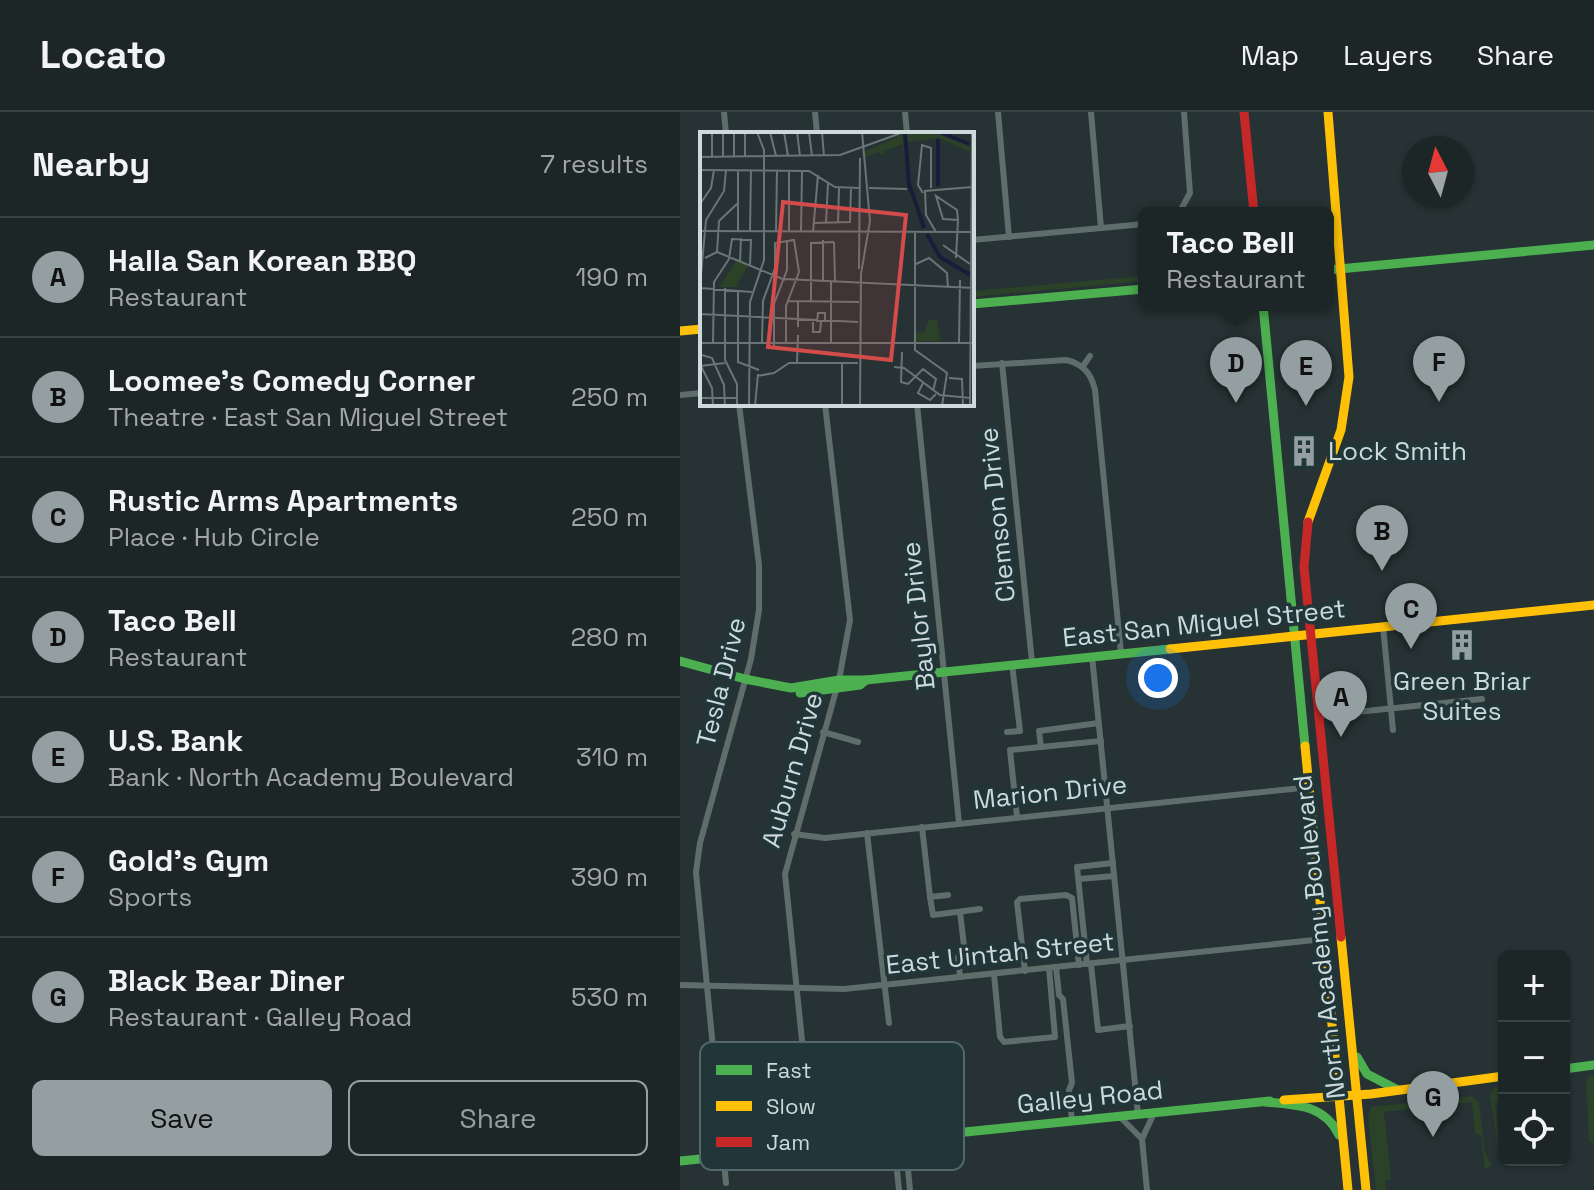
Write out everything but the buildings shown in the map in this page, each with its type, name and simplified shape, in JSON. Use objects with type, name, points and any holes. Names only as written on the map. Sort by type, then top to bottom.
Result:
[{"type":"main road","points":[[1244,112],[1253,207]]},
{"type":"main road","name":"North Academy Boulevard","points":[[1328,112],[1349,377],[1341,430],[1313,502],[1305,535],[1305,587],[1366,1190]]},
{"type":"main road","points":[[1334,269],[1594,245]]},
{"type":"main road","points":[[974,304],[1138,290]]},
{"type":"main road","name":"North Academy Boulevard","points":[[1264,311],[1348,1190]]},
{"type":"main road","points":[[680,331],[700,329]]},
{"type":"main road","name":"East San Miguel Street","points":[[838,684],[860,685],[866,680],[1012,664],[1594,605]]},
{"type":"main road","points":[[680,661],[783,693],[838,684]]},
{"type":"main road","points":[[1352,1046],[1367,1074],[1398,1090]]},
{"type":"main road","points":[[1570,1068],[1594,1065]]},
{"type":"main road","name":"Galley Road","points":[[964,1132],[1357,1095],[1498,1077]]},
{"type":"main road","points":[[1265,1102],[1316,1109],[1326,1114],[1337,1129],[1344,1150]]},
{"type":"main road","name":"Galley Road","points":[[680,1161],[700,1159]]},
{"type":"street","points":[[724,112],[726,132]]},
{"type":"street","points":[[815,112],[817,132]]},
{"type":"street","points":[[905,112],[907,132]]},
{"type":"street","points":[[998,112],[1009,237]]},
{"type":"street","points":[[1091,112],[1101,228]]},
{"type":"street","points":[[1182,207],[1190,193],[1184,112]]},
{"type":"street","points":[[974,240],[1138,225]]},
{"type":"street","points":[[1083,366],[1090,356]]},
{"type":"street","points":[[974,366],[1057,359],[1083,366],[1090,375],[1095,390],[1121,653]]},
{"type":"street","name":"Clemson Drive","points":[[1002,363],[1032,662]]},
{"type":"street","points":[[680,395],[700,393]]},
{"type":"street","name":"Tesla Drive","points":[[712,1042],[696,864],[758,623],[760,582],[739,406]]},
{"type":"street","name":"Auburn Drive","points":[[801,1042],[785,874],[838,684],[850,620],[825,406]]},
{"type":"street","name":"Baylor Drive","points":[[917,406],[959,823]]},
{"type":"street","points":[[1383,626],[1393,730]]},
{"type":"street","points":[[1092,656],[1138,1114]]},
{"type":"street","points":[[1007,732],[1020,731],[1012,664]]},
{"type":"street","points":[[1318,716],[1482,699]]},
{"type":"street","points":[[1041,747],[1039,731],[1099,723]]},
{"type":"street","points":[[823,732],[858,742]]},
{"type":"street","points":[[1017,817],[1010,750],[1101,741]]},
{"type":"street","name":"Marion Drive","points":[[794,834],[817,838],[1311,787]]},
{"type":"street","points":[[922,827],[933,915],[980,909]]},
{"type":"street","points":[[867,833],[889,1023]]},
{"type":"street","points":[[1086,964],[1077,867],[1113,863]]},
{"type":"street","points":[[1079,879],[1114,876]]},
{"type":"street","points":[[930,897],[948,895]]},
{"type":"street","points":[[1025,971],[1017,902],[1020,899],[1066,895],[1072,898],[1098,1030],[1130,1026]]},
{"type":"street","points":[[960,912],[965,955],[958,957],[960,977]]},
{"type":"street","name":"East Uintah Street","points":[[680,985],[844,989],[1324,939]]},
{"type":"street","points":[[994,974],[1000,1037],[1004,1042],[1055,1037],[1053,968]]},
{"type":"street","points":[[1053,968],[1059,995],[1063,999],[1072,1083],[1069,1090],[1072,1121]]},
{"type":"street","points":[[1147,1190],[1142,1139],[1154,1112]]},
{"type":"street","points":[[1118,1116],[1142,1139]]},
{"type":"street","name":"Tesla Drive","points":[[725,1170],[726,1183]]},
{"type":"street","points":[[897,1170],[899,1190]]},
{"type":"street","points":[[908,1170],[910,1190]]},
{"type":"green space","points":[[1138,277],[1138,282],[974,297],[974,291]]},
{"type":"green space","points":[[1594,1074],[1594,1144],[1589,1141],[1586,1083],[1587,1078]]},
{"type":"green space","points":[[1498,1087],[1498,1102],[1495,1103],[1498,1148],[1490,1095]]},
{"type":"green space","points":[[1472,1096],[1479,1103],[1485,1153],[1492,1165],[1485,1170],[1481,1135],[1475,1134],[1472,1102],[1384,1112],[1391,1179],[1385,1181],[1386,1190],[1376,1190],[1368,1116],[1371,1107]]},
{"type":"traffic: fast","points":[[1334,269],[1594,245]]},
{"type":"traffic: fast","points":[[974,304],[1138,290]]},
{"type":"traffic: fast","points":[[1264,311],[1305,746]]},
{"type":"traffic: fast","points":[[680,661],[791,688],[839,680],[866,680],[1170,649]]},
{"type":"traffic: fast","points":[[800,693],[860,685],[866,680]]},
{"type":"traffic: fast","points":[[1357,1057],[1367,1074],[1398,1090]]},
{"type":"traffic: fast","points":[[1570,1068],[1594,1065]]},
{"type":"traffic: fast","points":[[964,1132],[1270,1101]]},
{"type":"traffic: fast","points":[[1265,1102],[1317,1112],[1333,1125],[1339,1135]]},
{"type":"traffic: fast","points":[[680,1161],[700,1159]]},
{"type":"traffic: slow","points":[[1308,522],[1341,430],[1349,377],[1328,112]]},
{"type":"traffic: slow","points":[[680,331],[700,329]]},
{"type":"traffic: slow","points":[[1170,649],[1594,605]]},
{"type":"traffic: slow","points":[[1305,746],[1348,1190]]},
{"type":"traffic: slow","points":[[1341,937],[1366,1190]]},
{"type":"traffic: slow","points":[[1284,1100],[1371,1094],[1498,1077]]},
{"type":"traffic: jam","points":[[1244,112],[1253,207]]},
{"type":"traffic: jam","points":[[1308,522],[1304,567],[1341,937]]},
{"type":"place","name":"Gold's Gym","points":[[1439,402]]},
{"type":"place","name":"Taco Bell","points":[[1236,403]]},
{"type":"place","name":"U.S. Bank","points":[[1306,406]]},
{"type":"place","name":"Lock Smith","points":[[1304,451]]},
{"type":"place","name":"Loomee's Comedy Corner","points":[[1382,571]]},
{"type":"place","name":"Green Briar Suites","points":[[1462,645]]},
{"type":"place","name":"Rustic Arms Apartments","points":[[1411,649]]},
{"type":"place","name":"Halla San Korean BBQ","points":[[1341,737]]},
{"type":"place","name":"Black Bear Diner","points":[[1433,1137]]}]
